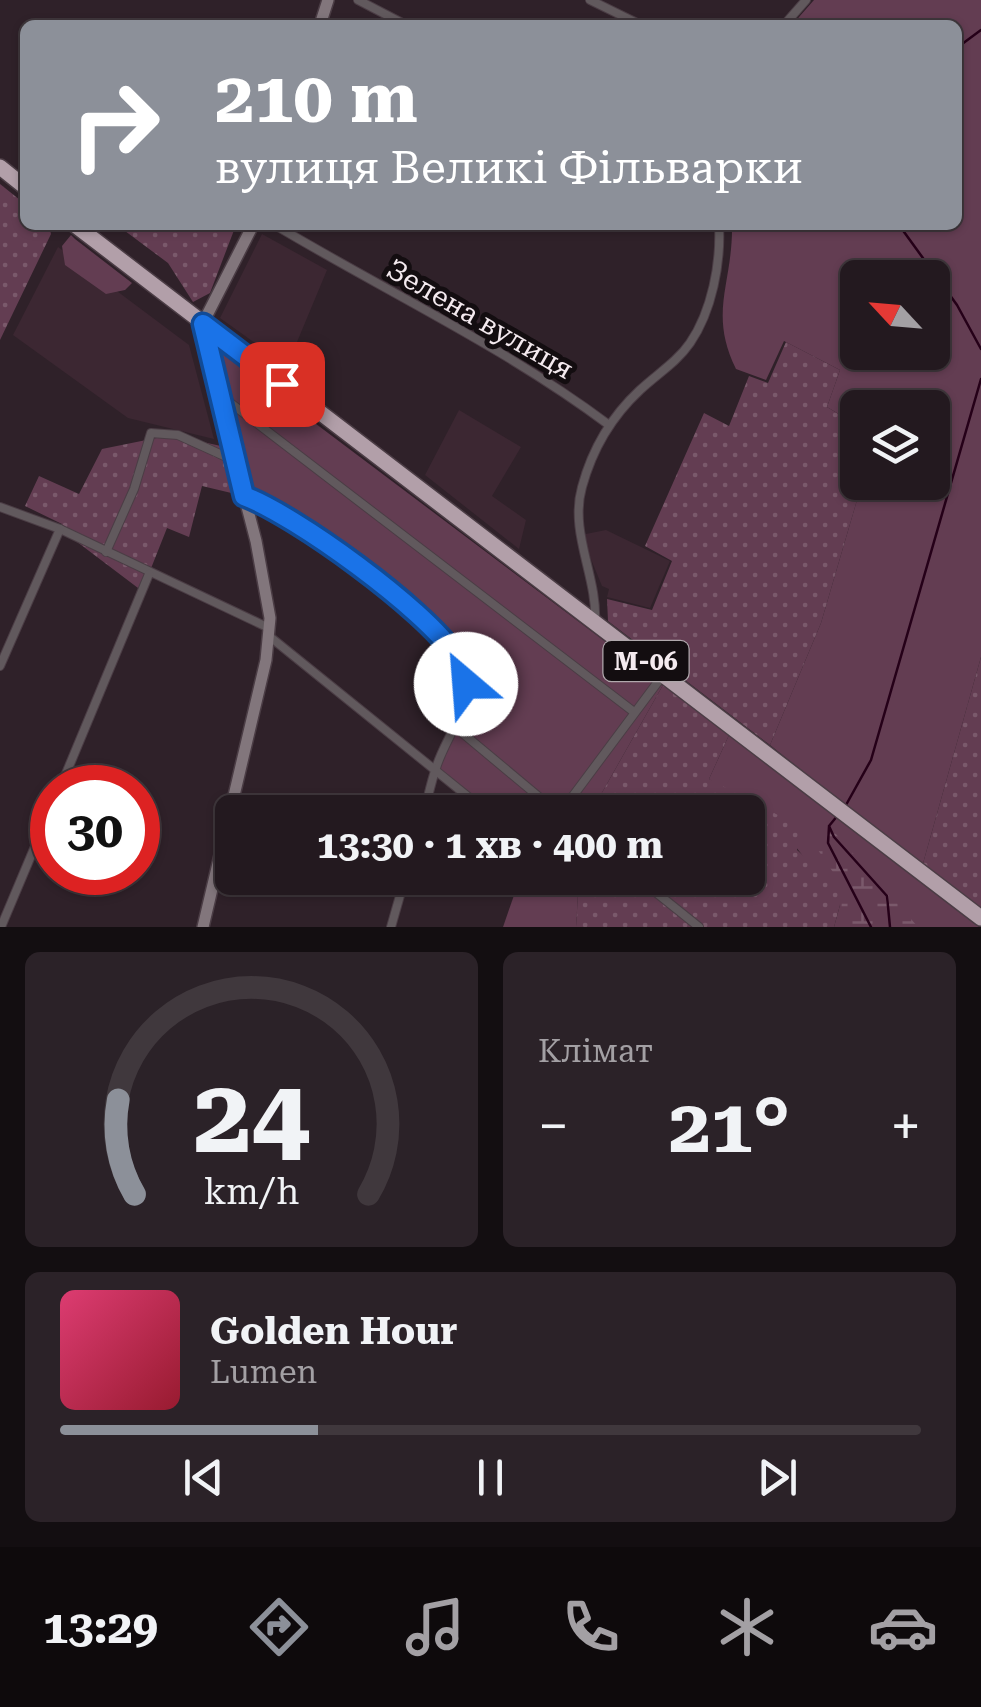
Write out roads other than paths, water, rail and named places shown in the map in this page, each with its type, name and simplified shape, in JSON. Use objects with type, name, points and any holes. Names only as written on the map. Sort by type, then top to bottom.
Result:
[{"type":"highway","points":[[0,167],[20,182]]},
{"type":"highway","name":"М-06","points":[[81,230],[981,918]]},
{"type":"street","points":[[358,0],[396,20]]},
{"type":"street","points":[[590,0],[628,20]]},
{"type":"street","points":[[606,11],[610,0]]},
{"type":"street","points":[[788,20],[806,0]]},
{"type":"street","points":[[202,927],[269,632],[266,586],[216,392],[203,324],[250,230]]},
{"type":"street","name":"Зелена вулиця","points":[[284,230],[396,297],[525,364],[609,425]]},
{"type":"street","points":[[596,623],[595,582],[582,540],[578,504],[609,425],[676,360],[699,329],[718,260],[719,230]]},
{"type":"street","points":[[216,392],[634,712]]},
{"type":"street","points":[[106,552],[134,489],[151,434],[178,435],[233,460]]},
{"type":"street","points":[[244,496],[298,522],[454,652],[466,684],[428,795]]},
{"type":"street","points":[[0,507],[60,529],[269,632],[466,795]]},
{"type":"street","points":[[0,666],[60,529]]},
{"type":"street","points":[[70,765],[149,574]]},
{"type":"street","points":[[572,795],[664,673]]},
{"type":"street","points":[[454,726],[538,795]]},
{"type":"street","points":[[1,927],[30,858]]},
{"type":"street","points":[[391,927],[400,895]]},
{"type":"street","points":[[660,895],[700,927]]},
{"type":"waterway","points":[[962,44],[981,30]]},
{"type":"waterway","points":[[903,230],[957,305],[981,349]]},
{"type":"waterway","points":[[846,805],[871,760],[981,379]]},
{"type":"waterway","points":[[838,815],[829,826],[834,837],[887,896],[890,927]]},
{"type":"waterway","points":[[829,827],[828,843],[871,927]]}]
